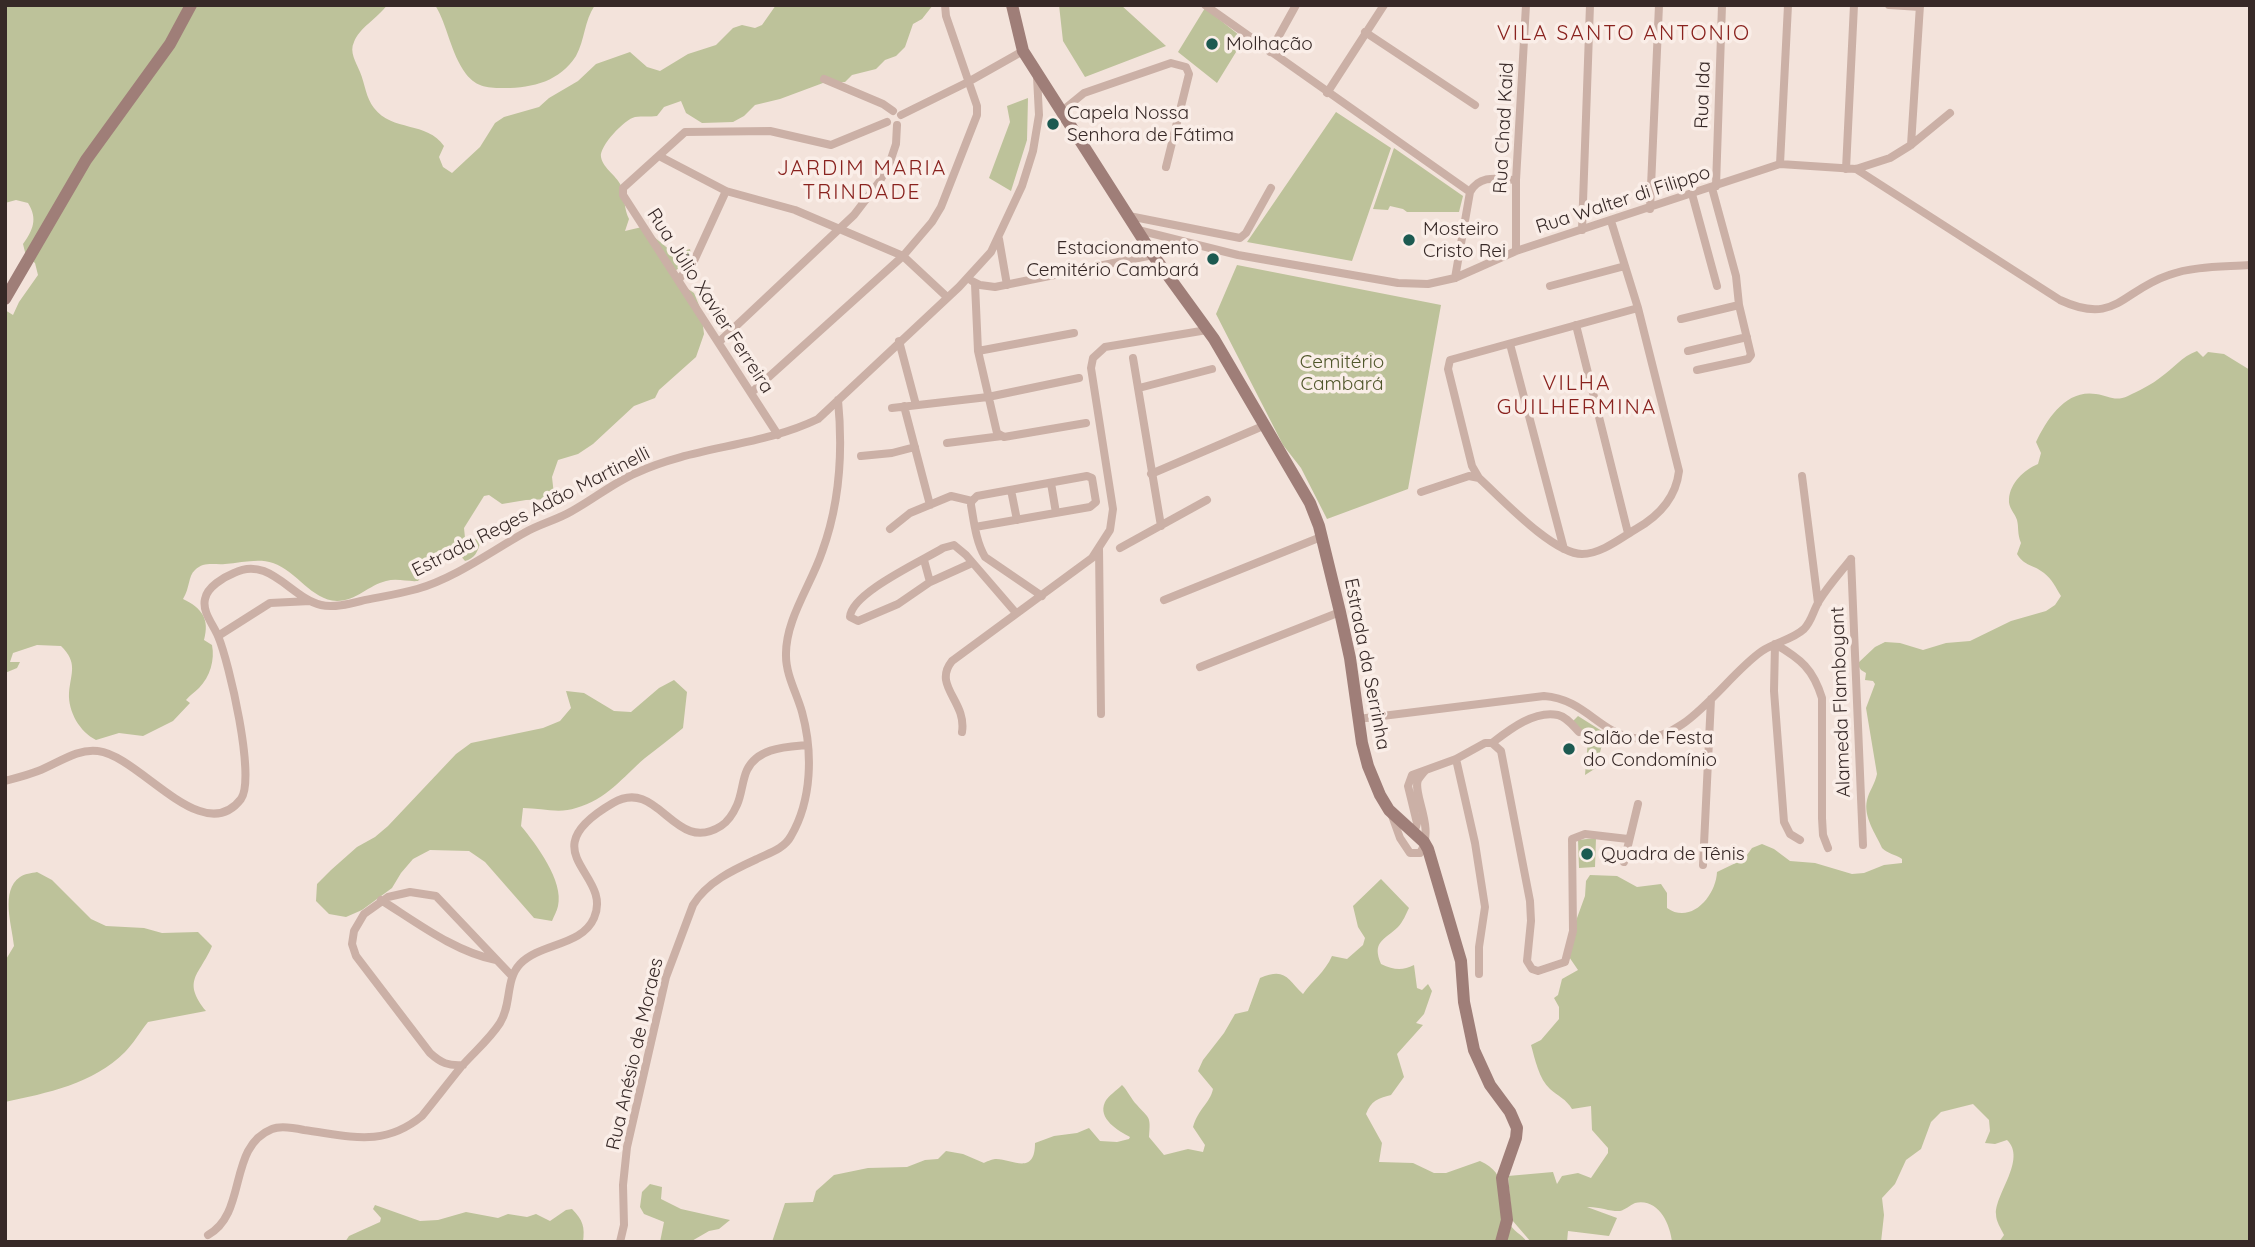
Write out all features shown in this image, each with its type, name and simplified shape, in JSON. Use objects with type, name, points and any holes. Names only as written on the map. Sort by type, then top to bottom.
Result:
[{"type":"street","points":[[5,299],[86,160],[170,44],[191,5]]},
{"type":"street","points":[[751,393],[903,256],[941,207],[977,115],[946,16],[945,5]]},
{"type":"street","points":[[887,122],[888,115],[968,82],[1023,51],[1012,5]]},
{"type":"street","points":[[1270,52],[1296,5]]},
{"type":"street","points":[[1327,93],[1384,5]]},
{"type":"street","name":"Rua Chad Kaid","points":[[1516,251],[1516,180],[1526,5]]},
{"type":"street","points":[[1582,230],[1590,5]]},
{"type":"street","points":[[1650,209],[1659,5]]},
{"type":"street","name":"Rua Ida","points":[[1722,5],[1714,187],[1736,276],[1747,337]]},
{"type":"street","points":[[1780,164],[1788,5]]},
{"type":"street","points":[[1846,169],[1854,5]]},
{"type":"street","points":[[1889,5],[1920,6],[1911,145]]},
{"type":"street","points":[[1210,7],[1327,93],[1470,192]]},
{"type":"street","points":[[1365,32],[1475,105]]},
{"type":"street","name":"Estrada da Serrinha","points":[[1023,51],[1153,255],[1207,330],[1310,503],[1340,612],[1368,766],[1390,810],[1424,842],[1461,961],[1464,1002],[1474,1050],[1490,1084],[1510,1112],[1517,1128],[1502,1178],[1507,1220],[1501,1242]]},
{"type":"street","points":[[1062,111],[1084,93],[1171,63],[1186,67],[1189,74],[1166,167]]},
{"type":"street","name":"Estrada Reges Adão Martinelli","points":[[218,636],[270,603],[310,601],[326,606],[418,589],[527,531],[571,512],[636,472],[671,460],[778,435],[818,419],[947,297],[971,280],[999,239],[1022,186],[1033,151],[1039,115],[1036,70]]},
{"type":"street","points":[[719,342],[854,215],[880,181],[893,153],[897,125],[902,120],[897,113],[883,104],[824,79]]},
{"type":"street","name":"Rua Walter di Filippo","points":[[1138,230],[1238,255],[1398,283],[1428,284],[1455,278],[1516,251],[1780,164],[1856,169],[1890,158],[1911,145],[1950,113]]},
{"type":"street","points":[[887,122],[897,125]]},
{"type":"street","points":[[887,122],[831,145],[770,131],[691,131],[679,136],[659,156],[726,191],[795,210],[903,256],[947,297]]},
{"type":"street","name":"Rua Júlio Xavier Ferreira","points":[[659,156],[626,183],[623,188],[624,195],[778,435]]},
{"type":"street","points":[[1856,169],[2060,300],[2077,307],[2095,310],[2114,305],[2141,288],[2179,272],[2250,265]]},
{"type":"street","points":[[1455,278],[1470,192],[1484,179],[1516,180]]},
{"type":"street","points":[[1129,216],[1240,238],[1246,233],[1271,188]]},
{"type":"street","points":[[679,279],[693,263],[726,191]]},
{"type":"street","points":[[1692,194],[1717,286]]},
{"type":"street","points":[[1611,221],[1638,308],[1679,471],[1678,482],[1668,502],[1655,516],[1596,552],[1581,555],[1547,540],[1479,478],[1472,466],[1447,363],[1454,357],[1638,308]]},
{"type":"street","points":[[999,239],[1007,285]]},
{"type":"street","points":[[1002,436],[995,429],[978,351],[971,280],[995,287],[1153,255]]},
{"type":"street","points":[[1550,286],[1625,266]]},
{"type":"street","points":[[1681,320],[1739,304]]},
{"type":"street","points":[[1576,325],[1628,533]]},
{"type":"street","points":[[962,732],[962,712],[946,682],[946,668],[1092,558],[1110,530],[1113,509],[1091,368],[1093,358],[1105,347],[1207,330]]},
{"type":"street","points":[[978,351],[1074,333]]},
{"type":"street","points":[[1688,351],[1747,337],[1751,353],[1748,359],[1697,370]]},
{"type":"street","points":[[899,341],[916,405]]},
{"type":"street","points":[[1510,344],[1564,549]]},
{"type":"street","points":[[1133,358],[1161,526]]},
{"type":"street","points":[[1139,388],[1212,369]]},
{"type":"street","points":[[892,408],[988,397],[1079,378]]},
{"type":"street","name":"Rua Anésio de Moraes","points":[[620,1242],[624,1225],[623,1185],[627,1147],[666,977],[693,905],[710,885],[779,849],[791,837],[802,813],[809,779],[808,745],[802,713],[788,671],[786,643],[833,522],[839,452],[838,400]]},
{"type":"street","points":[[904,407],[930,505]]},
{"type":"street","points":[[947,443],[1086,423]]},
{"type":"street","points":[[1151,474],[1263,426]]},
{"type":"street","points":[[861,456],[892,453],[915,447]]},
{"type":"street","points":[[972,501],[977,496],[1087,476],[1093,480],[1096,502],[1093,506],[975,527]]},
{"type":"street","points":[[1421,492],[1469,476],[1479,478]]},
{"type":"street","points":[[1358,719],[1544,696],[1561,697],[1604,725],[1631,738],[1651,739],[1668,732],[1689,719],[1761,652],[1796,635],[1814,615],[1818,603],[1802,476]]},
{"type":"street","points":[[1051,482],[1056,513]]},
{"type":"street","points":[[1011,490],[1017,520]]},
{"type":"street","points":[[890,528],[910,513],[951,496],[972,501]]},
{"type":"street","points":[[1120,548],[1207,499]]},
{"type":"street","points":[[972,501],[975,527],[985,558],[1042,596]]},
{"type":"street","points":[[1164,600],[1321,537]]},
{"type":"street","points":[[972,563],[930,582],[898,604],[858,621],[850,617],[851,608],[864,594],[943,548],[954,545],[960,548],[1016,613]]},
{"type":"street","points":[[1099,548],[1101,714]]},
{"type":"street","name":"Alameda Flamboyant","points":[[1818,603],[1851,559],[1863,845]]},
{"type":"street","points":[[924,560],[930,582]]},
{"type":"street","points":[[5,781],[38,771],[75,754],[98,751],[115,756],[190,807],[205,814],[216,815],[234,807],[246,790],[247,772],[239,720],[218,636],[206,613],[206,594],[233,573],[247,568],[258,569],[285,582],[310,601]]},
{"type":"street","points":[[1200,667],[1340,612]]},
{"type":"street","points":[[1775,644],[1774,691],[1784,822],[1790,834],[1800,840]]},
{"type":"street","points":[[1775,644],[1806,665],[1817,680],[1822,698],[1822,818],[1823,835],[1828,848]]},
{"type":"street","points":[[1703,865],[1711,699]]},
{"type":"street","points":[[1409,828],[1416,827],[1417,822],[1408,786],[1412,775],[1456,759],[1485,743],[1492,743],[1520,722],[1546,715],[1557,714],[1567,719],[1579,732]]},
{"type":"street","points":[[1492,743],[1500,751],[1530,901],[1527,961],[1532,969],[1538,971],[1565,962],[1573,931],[1572,839],[1585,834],[1629,839]]},
{"type":"street","points":[[208,1235],[217,1230],[232,1206],[240,1169],[248,1152],[257,1140],[272,1129],[291,1128],[367,1138],[388,1136],[406,1129],[422,1116],[500,1023],[509,1000],[511,975],[531,954],[575,937],[593,921],[597,901],[574,851],[577,831],[587,822],[612,803],[628,796],[637,796],[678,826],[703,832],[715,830],[733,815],[747,770],[757,757],[782,747],[808,745]]},
{"type":"street","points":[[1456,759],[1475,843],[1485,907],[1479,947],[1479,974]]},
{"type":"street","points":[[1390,810],[1400,838],[1410,853],[1420,853],[1425,824],[1417,786],[1418,780],[1427,769]]},
{"type":"street","points":[[1624,862],[1638,804]]},
{"type":"street","points":[[463,1065],[440,1063],[430,1053],[356,956],[352,944],[358,922],[381,900],[410,892],[436,896],[511,975]]},
{"type":"street","points":[[381,900],[463,949],[479,957],[496,960]]},
{"type":"green space","points":[[5,5],[387,5],[356,37],[352,50],[367,95],[374,108],[390,121],[419,129],[437,138],[444,146],[439,157],[443,167],[452,173],[480,147],[495,123],[504,117],[539,107],[578,81],[596,64],[630,52],[647,67],[660,71],[688,54],[716,45],[733,28],[742,25],[755,28],[762,25],[776,5],[933,5],[922,19],[913,24],[905,47],[896,56],[885,60],[876,69],[852,75],[845,82],[823,83],[755,105],[733,122],[702,123],[686,113],[681,101],[664,107],[657,116],[631,119],[608,140],[601,157],[622,188],[629,219],[625,231],[642,227],[671,251],[690,249],[688,261],[675,271],[685,287],[694,293],[701,310],[704,334],[696,357],[659,390],[655,398],[634,406],[593,444],[578,454],[558,460],[552,477],[552,499],[502,504],[489,495],[484,496],[464,528],[465,538],[476,539],[480,543],[471,559],[465,561],[460,555],[456,555],[429,567],[418,581],[386,581],[344,600],[319,596],[273,563],[255,561],[198,567],[191,576],[183,599],[200,610],[205,620],[204,640],[212,645],[213,651],[209,674],[186,700],[190,703],[173,721],[143,736],[119,733],[96,740],[85,732],[73,714],[69,700],[72,663],[61,646],[37,645],[13,653],[10,662],[20,662],[17,668],[5,673],[5,310],[13,315],[38,275],[35,263],[26,256],[23,244],[33,224],[31,209],[28,203],[16,200],[5,203]]},
{"type":"green space","points":[[435,5],[595,5],[570,65],[545,81],[526,87],[505,88],[479,85],[470,79],[456,57]]},
{"type":"green space","points":[[1059,5],[1121,5],[1166,46],[1085,77],[1063,41]]},
{"type":"green space","name":"Molhação","points":[[1205,8],[1244,39],[1217,83],[1178,52]]},
{"type":"green space","points":[[1028,98],[1027,140],[1011,191],[989,178],[1010,122],[1007,106]]},
{"type":"green space","points":[[1336,112],[1391,148],[1352,261],[1247,242]]},
{"type":"green space","points":[[1394,148],[1463,196],[1459,212],[1407,212],[1390,206],[1388,210],[1373,209]]},
{"type":"green space","name":"Cemitério Cambará","points":[[1237,265],[1441,305],[1408,489],[1327,519],[1301,468],[1283,445],[1216,314]]},
{"type":"green space","points":[[2197,351],[2203,357],[2208,352],[2224,354],[2250,370],[2250,1242],[1999,1242],[2004,1235],[1997,1220],[1997,1206],[2014,1157],[2007,1140],[1995,1144],[1985,1143],[1990,1131],[1989,1120],[1973,1104],[1941,1112],[1931,1122],[1921,1149],[1906,1160],[1895,1184],[1882,1198],[1884,1215],[1881,1242],[1672,1242],[1669,1227],[1661,1214],[1650,1204],[1643,1202],[1620,1211],[1587,1207],[1617,1218],[1609,1236],[1568,1231],[1567,1242],[1531,1242],[1512,1220],[1508,1176],[1553,1172],[1557,1184],[1562,1176],[1578,1173],[1591,1178],[1608,1153],[1608,1148],[1592,1130],[1591,1106],[1572,1109],[1546,1085],[1531,1045],[1541,1040],[1559,1019],[1559,1007],[1554,998],[1558,995],[1562,979],[1578,970],[1565,951],[1590,875],[1617,876],[1637,887],[1661,884],[1667,893],[1667,908],[1685,913],[1701,905],[1707,898],[1716,881],[1717,872],[1744,859],[1752,848],[1762,844],[1790,861],[1815,863],[1852,874],[1902,863],[1902,859],[1882,848],[1867,813],[1867,800],[1877,774],[1866,708],[1875,684],[1865,680],[1866,673],[1857,664],[1875,647],[1885,642],[1900,643],[1923,650],[1946,643],[1970,641],[2011,621],[2046,611],[2055,605],[2061,596],[2052,581],[2017,554],[2021,543],[2017,520],[2009,502],[2015,482],[2023,473],[2038,464],[2041,453],[2036,442],[2041,433],[2052,415],[2076,396],[2096,394],[2123,398],[2154,382],[2182,359]]},
{"type":"green space","points":[[674,680],[687,692],[683,728],[614,787],[587,804],[570,810],[523,808],[521,826],[547,863],[557,885],[558,906],[552,921],[534,918],[485,862],[469,851],[430,850],[413,859],[392,888],[362,910],[346,917],[329,914],[316,901],[317,884],[357,847],[388,826],[456,754],[471,743],[543,728],[560,721],[571,708],[566,691],[584,693],[614,711],[631,712],[659,688]]},
{"type":"green space","points":[[1578,716],[1605,733],[1596,768],[1585,775],[1588,740],[1572,722]]},
{"type":"green space","name":"Quadra de Tênis","points":[[1596,838],[1595,867],[1579,868],[1578,840]]},
{"type":"green space","points":[[37,872],[52,880],[91,919],[106,926],[144,928],[162,933],[198,932],[212,946],[194,984],[195,992],[206,1011],[148,1022],[125,1052],[99,1072],[69,1086],[5,1102],[5,961],[14,946],[10,891],[20,877]]},
{"type":"green space","points":[[1381,879],[1409,908],[1400,925],[1378,946],[1381,964],[1398,969],[1414,965],[1417,988],[1422,990],[1428,984],[1432,991],[1424,1014],[1416,1023],[1423,1025],[1397,1054],[1404,1077],[1391,1095],[1375,1101],[1366,1114],[1382,1143],[1379,1162],[1413,1163],[1434,1173],[1446,1173],[1480,1161],[1496,1172],[1500,1179],[1509,1222],[1527,1242],[772,1242],[785,1203],[813,1202],[816,1191],[834,1175],[868,1168],[907,1167],[925,1160],[938,1159],[946,1151],[963,1154],[984,1163],[1001,1159],[1027,1163],[1034,1153],[1035,1143],[1089,1128],[1100,1141],[1117,1142],[1129,1139],[1130,1137],[1110,1124],[1103,1108],[1106,1100],[1122,1085],[1148,1118],[1149,1137],[1164,1155],[1188,1149],[1203,1152],[1205,1145],[1193,1127],[1213,1089],[1198,1071],[1203,1060],[1235,1014],[1248,1011],[1260,978],[1281,974],[1303,994],[1332,956],[1347,959],[1363,945],[1365,938],[1358,927],[1353,906]]},
{"type":"green space","points":[[650,1184],[662,1187],[661,1199],[681,1209],[730,1220],[719,1229],[709,1231],[690,1242],[660,1242],[664,1222],[644,1214],[640,1207],[642,1192]]},
{"type":"green space","points":[[375,1205],[420,1221],[438,1220],[466,1212],[498,1218],[508,1214],[527,1217],[536,1214],[550,1221],[572,1209],[582,1224],[583,1242],[345,1242],[349,1236],[380,1222],[381,1218],[373,1209]]},
{"type":"place","name":"Molhação","points":[[1212,44]]},
{"type":"place","name":"Capela Nossa Senhora de Fátima","points":[[1053,124]]},
{"type":"place","name":"Mosteiro Cristo Rei","points":[[1409,240]]},
{"type":"place","name":"Estacionamento Cemitério Cambará","points":[[1213,259]]},
{"type":"place","name":"Salão de Festa do Condomínio","points":[[1569,749]]},
{"type":"place","name":"Quadra de Tênis","points":[[1587,854]]},
{"type":"district","name":"VILA SANTO ANTONIO","points":[[1624,34]]},
{"type":"district","name":"JARDIM MARIA TRINDADE","points":[[862,181]]},
{"type":"district","name":"VILHA GUILHERMINA","points":[[1577,396]]}]
